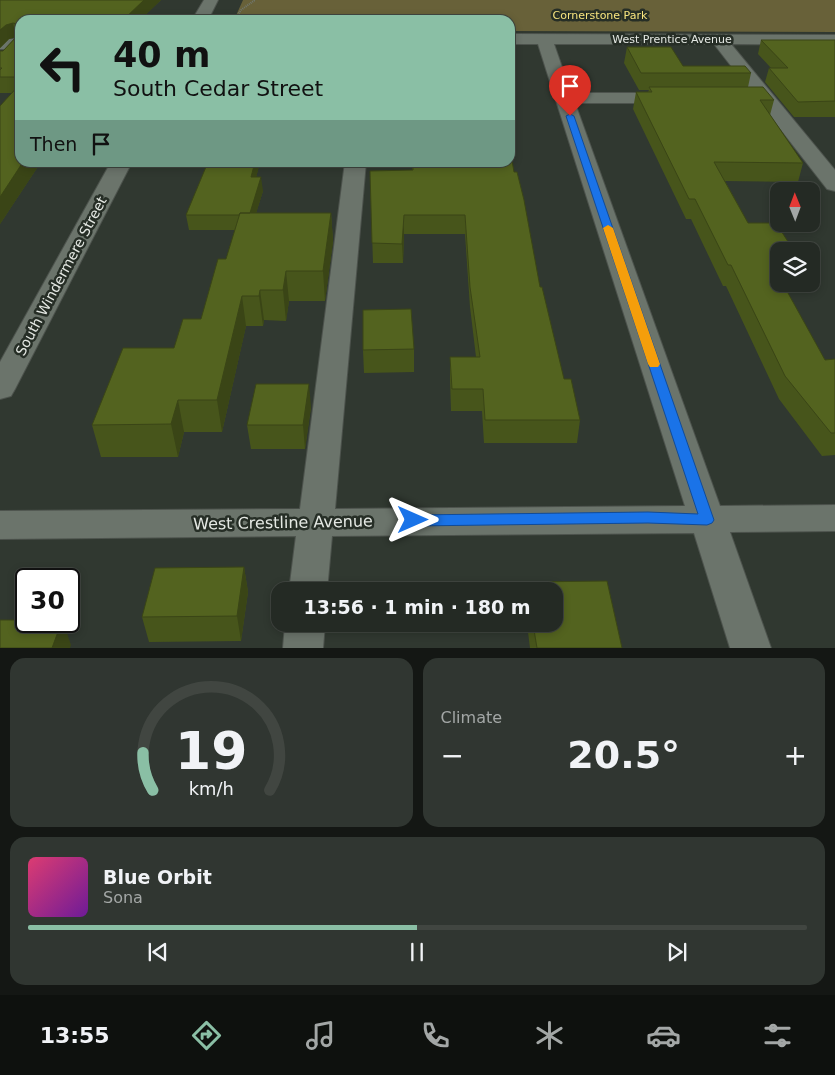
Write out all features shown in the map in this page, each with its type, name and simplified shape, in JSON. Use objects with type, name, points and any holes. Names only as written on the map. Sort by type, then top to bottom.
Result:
[{"type":"street","points":[[203,15],[211,0]]},
{"type":"street","name":"West Prentice Avenue","points":[[515,39],[835,40]]},
{"type":"street","points":[[544,39],[751,648]]},
{"type":"street","points":[[718,39],[835,184]]},
{"type":"street","points":[[0,61],[12,44]]},
{"type":"street","points":[[746,98],[765,97]]},
{"type":"street","points":[[564,98],[688,98]]},
{"type":"street","name":"South Windermere Street","points":[[0,389],[119,167]]},
{"type":"street","points":[[309,582],[355,167]]},
{"type":"street","name":"West Crestline Avenue","points":[[0,525],[648,518],[707,520],[835,518]]},
{"type":"street","points":[[303,648],[304,632]]},
{"type":"path","points":[[237,15],[240,10],[254,0]]},
{"type":"green space","name":"Cornerstone Park","points":[[243,0],[835,0],[835,32],[515,31],[515,15],[236,15]]},
{"type":"building","points":[[0,0],[144,0],[128,15],[15,15],[15,23],[6,25],[0,30]]},
{"type":"building","points":[[15,38],[15,77],[0,77],[0,70],[2,68],[0,68],[0,51],[3,51]]},
{"type":"building","points":[[761,40],[835,40],[835,101],[798,102],[769,68],[788,68]]},
{"type":"building","points":[[627,47],[671,47],[683,66],[745,66],[751,73],[641,73]]},
{"type":"building","points":[[649,87],[763,87],[774,100],[760,100],[803,163],[714,162],[748,223],[770,223],[770,232],[782,232],[788,242],[770,242],[770,292],[787,292],[825,360],[835,359],[835,433],[831,433],[785,376],[731,265],[728,265],[695,199],[689,199],[636,92],[652,92]]},
{"type":"building","points":[[15,90],[15,167],[20,167],[0,197],[0,106]]},
{"type":"building","points":[[206,167],[254,167],[251,177],[261,177],[250,213],[240,213],[239,215],[186,215]]},
{"type":"building","points":[[413,167],[513,167],[514,172],[517,172],[540,287],[542,287],[564,379],[571,379],[580,420],[485,420],[483,389],[452,389],[450,357],[480,357],[470,287],[465,215],[404,215],[402,244],[372,243],[370,171],[413,170]]},
{"type":"building","points":[[240,213],[331,213],[323,271],[286,271],[283,290],[260,290],[259,296],[242,296],[217,400],[178,400],[171,424],[92,425],[123,348],[174,348],[183,319],[201,319],[218,259],[226,259]]},
{"type":"building","points":[[411,309],[414,349],[363,350],[363,310]]},
{"type":"building","points":[[256,384],[309,384],[303,425],[247,425]]},
{"type":"building","points":[[244,567],[237,616],[142,617],[155,568]]},
{"type":"building","points":[[607,581],[622,648],[537,648],[534,632],[563,632],[563,582],[527,582]]},
{"type":"building","points":[[0,620],[15,620],[15,633],[58,633],[52,648],[0,648]]},
{"type":"slow traffic","points":[[608,228],[654,364]]},
{"type":"route","points":[[413,520],[648,518],[707,520],[570,116]]}]
